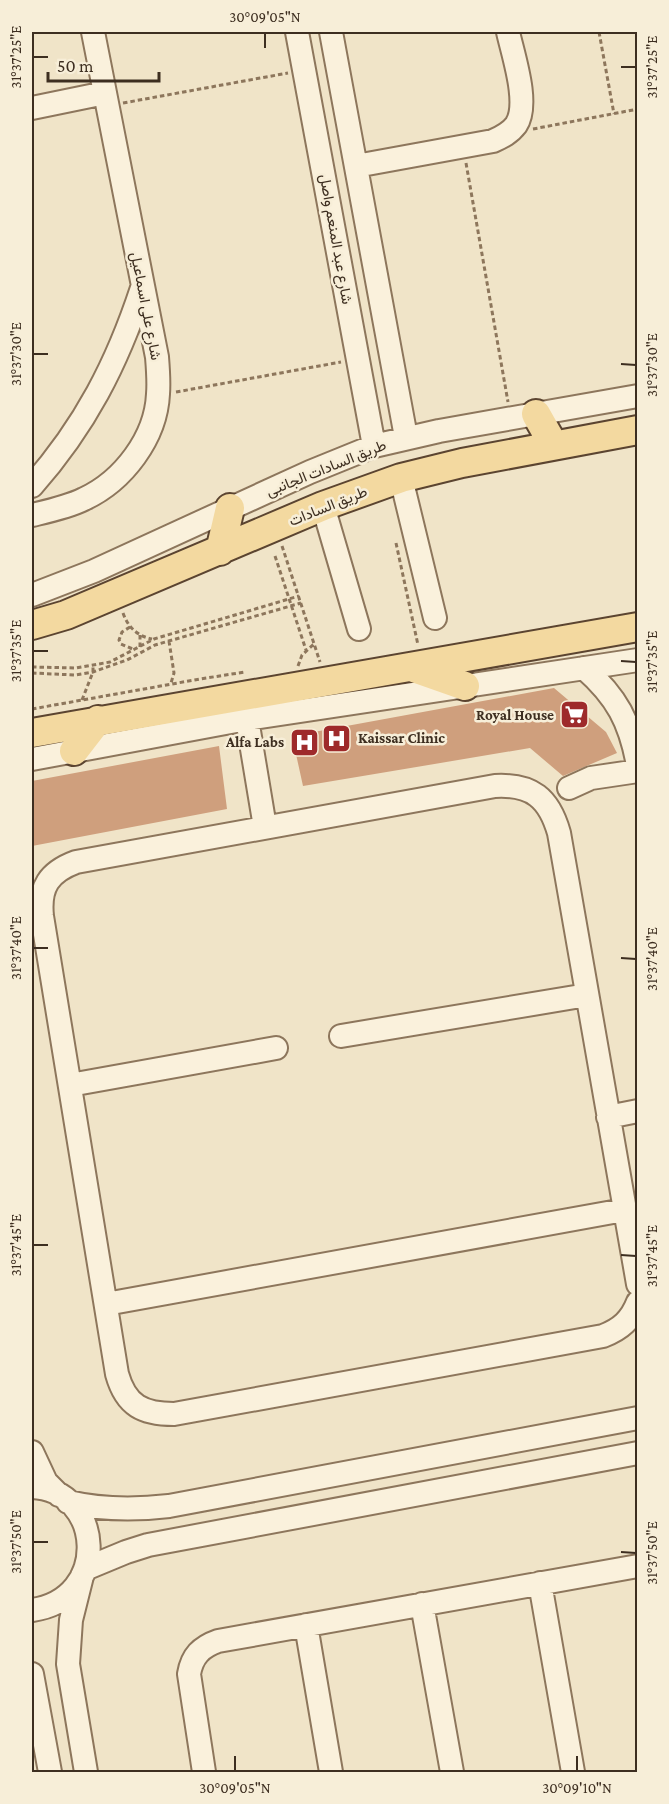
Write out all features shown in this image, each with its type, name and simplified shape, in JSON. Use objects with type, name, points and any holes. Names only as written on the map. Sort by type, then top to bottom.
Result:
[{"type":"main road","points":[[523,416],[554,444]]},
{"type":"main road","name":"طريق السادات","points":[[32,625],[66,615],[322,506],[401,478],[554,444],[638,430]]},
{"type":"main road","points":[[220,551],[230,508]]},
{"type":"main road","points":[[32,733],[90,710],[414,656],[638,627]]},
{"type":"main road","points":[[414,656],[465,686]]},
{"type":"main road","points":[[74,751],[90,710]]},
{"type":"street","name":"شارع على اسماعيل","points":[[32,515],[85,499],[107,485],[127,467],[142,445],[153,421],[158,395],[157,357],[93,32]]},
{"type":"street","name":"شارع عبد المنعم واصل","points":[[297,32],[374,446]]},
{"type":"street","points":[[331,32],[406,437]]},
{"type":"street","points":[[325,182],[356,165],[493,141],[506,135],[516,124],[521,110],[521,96],[508,32]]},
{"type":"street","points":[[32,108],[106,99]]},
{"type":"street","points":[[321,159],[356,165]]},
{"type":"street","points":[[32,486],[74,434],[96,399],[118,353],[143,286]]},
{"type":"street","name":"طريق السادات الجانبى","points":[[32,595],[94,571],[342,458],[374,446],[406,437],[638,396]]},
{"type":"street","points":[[401,478],[435,618]]},
{"type":"street","points":[[322,506],[359,629]]},
{"type":"street","points":[[32,759],[247,719],[638,660]]},
{"type":"street","points":[[584,668],[632,716],[633,742],[638,765]]},
{"type":"street","points":[[247,719],[265,828]]},
{"type":"street","points":[[569,788],[591,778],[638,771]]},
{"type":"street","points":[[638,1284],[559,833],[554,816],[544,801],[530,790],[513,785],[495,786],[76,862],[63,867],[52,876],[44,888],[41,902],[70,1085],[121,1387],[136,1406],[147,1412],[174,1414],[603,1336],[626,1324],[638,1302]]},
{"type":"street","points":[[341,1036],[587,995]]},
{"type":"street","points":[[70,1085],[276,1048]]},
{"type":"street","points":[[608,1117],[638,1111]]},
{"type":"street","points":[[106,1304],[624,1210]]},
{"type":"street","points":[[32,1487],[48,1490],[64,1499],[93,1508],[169,1506],[638,1418]]},
{"type":"street","points":[[32,1452],[46,1482],[83,1521],[87,1533],[89,1545],[84,1573],[70,1620],[68,1664],[86,1773]]},
{"type":"street","points":[[32,1610],[61,1600],[75,1587],[84,1573],[126,1552],[172,1540],[638,1453]]},
{"type":"street","points":[[169,1506],[160,1513],[157,1525],[162,1535],[172,1540]]},
{"type":"street","points":[[204,1773],[189,1674],[191,1663],[197,1653],[207,1645],[218,1641],[638,1566]]},
{"type":"street","points":[[540,1583],[573,1773]]},
{"type":"street","points":[[422,1604],[452,1773]]},
{"type":"street","points":[[306,1625],[331,1773]]},
{"type":"street","points":[[32,1674],[50,1773]]},
{"type":"path","points":[[599,32],[614,114]]},
{"type":"path","points":[[106,99],[304,70]]},
{"type":"path","points":[[516,124],[528,130],[638,110]]},
{"type":"path","points":[[463,146],[523,416]]},
{"type":"path","points":[[158,395],[358,359]]},
{"type":"path","points":[[279,538],[321,663]]},
{"type":"path","points":[[396,541],[414,656]]},
{"type":"path","points":[[269,555],[285,555]]},
{"type":"path","points":[[275,556],[306,650]]},
{"type":"path","points":[[32,667],[76,669],[110,662],[154,639],[298,596]]},
{"type":"path","points":[[32,673],[75,675],[93,672],[111,667],[155,645],[301,603]]},
{"type":"path","points":[[123,610],[130,627],[140,635],[154,639]]},
{"type":"path","points":[[202,625],[204,631]]},
{"type":"path","points":[[130,627],[122,632],[119,640],[121,644],[135,650]]},
{"type":"path","points":[[140,635],[140,647]]},
{"type":"path","points":[[169,641],[174,673],[171,684]]},
{"type":"path","points":[[298,666],[306,650],[314,644]]},
{"type":"path","points":[[90,710],[93,666]]},
{"type":"building","points":[[554,688],[606,732],[617,753],[563,776],[530,748],[303,786],[292,736]]},
{"type":"building","points":[[219,746],[227,809],[32,846],[32,781]]},
{"type":"place","name":"Royal House","points":[[575,715]]},
{"type":"place","name":"Kaissar Clinic","points":[[337,738]]},
{"type":"place","name":"Alfa Labs","points":[[305,742]]}]
